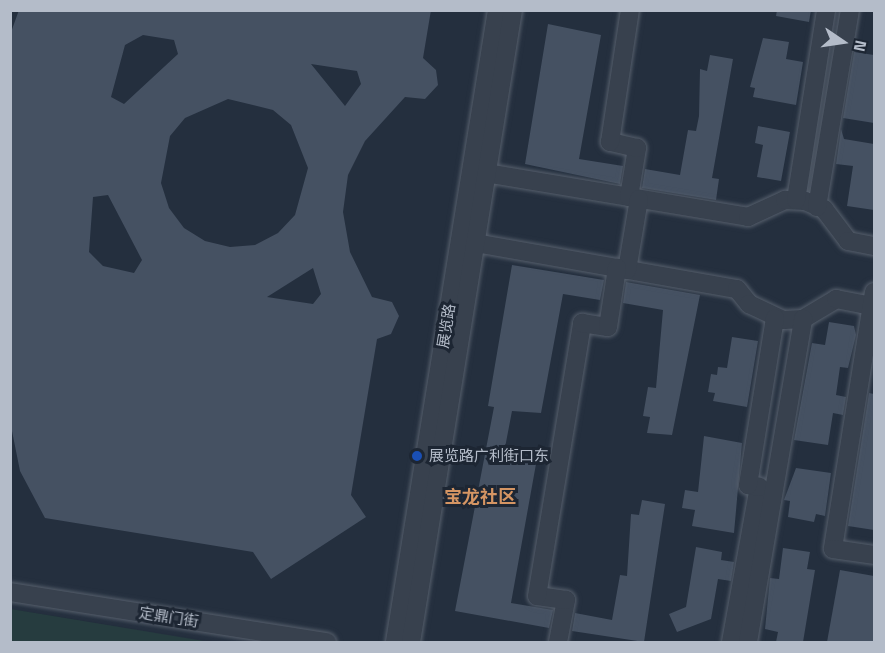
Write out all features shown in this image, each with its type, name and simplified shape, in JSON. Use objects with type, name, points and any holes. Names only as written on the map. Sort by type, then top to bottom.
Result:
[{"type":"street","name":"展览路","points":[[479,171],[497,10]]},
{"type":"street","name":"展览路","points":[[395,642],[479,171],[513,10]]},
{"type":"street","points":[[558,642],[566,600],[537,596],[582,323],[608,327],[622,269],[634,198],[637,148],[610,142],[630,10]]},
{"type":"street","points":[[796,200],[826,10]]},
{"type":"street","points":[[817,207],[850,10]]},
{"type":"street","points":[[479,171],[748,217],[765,205],[796,200],[817,207],[838,223],[848,242],[874,246]]},
{"type":"street","name":"展览路","points":[[411,642],[467,241]]},
{"type":"street","points":[[467,241],[737,289],[749,304],[775,318],[803,319],[836,299],[873,299],[833,549],[874,555]]},
{"type":"street","points":[[732,642],[759,487],[748,484],[775,318]]},
{"type":"street","points":[[748,642],[803,319]]},
{"type":"street","name":"定鼎门街","points":[[10,592],[327,642]]},
{"type":"green space","points":[[11,609],[210,642],[11,642]]},
{"type":"building","points":[[19,10],[431,10],[423,58],[436,70],[438,85],[425,99],[405,97],[365,141],[348,175],[343,212],[350,252],[372,297],[392,302],[399,316],[391,334],[377,339],[351,495],[366,517],[271,579],[253,552],[45,518],[20,471],[10,421],[10,35]],"holes":[[[143,35],[174,40],[178,54],[124,104],[111,97],[125,45]],[[311,64],[357,71],[361,84],[345,106]],[[228,99],[273,110],[291,125],[308,168],[295,215],[278,233],[255,245],[230,247],[205,241],[184,228],[169,208],[161,183],[170,136],[185,118]],[[108,195],[142,260],[134,273],[103,266],[89,252],[93,197]],[[313,268],[321,294],[313,304],[267,297]]]},
{"type":"building","points":[[777,10],[811,10],[809,22],[776,16]]},
{"type":"building","points":[[548,24],[601,35],[579,159],[623,166],[620,184],[525,164]]},
{"type":"building","points":[[763,38],[789,42],[786,59],[803,62],[796,105],[753,97],[755,88],[750,87]]},
{"type":"building","points":[[854,52],[874,55],[874,123],[843,118]]},
{"type":"building","points":[[710,55],[733,59],[712,178],[719,179],[716,200],[642,188],[645,169],[680,175],[688,130],[696,131],[699,116],[700,69],[707,71]]},
{"type":"building","points":[[758,126],[790,132],[781,181],[757,177],[763,145],[755,143]]},
{"type":"building","points":[[841,129],[844,139],[874,144],[874,210],[847,206],[853,166],[836,164]]},
{"type":"building","points":[[512,265],[604,280],[600,300],[563,294],[541,413],[512,411],[503,458],[536,464],[511,603],[553,610],[549,628],[455,611],[494,407],[488,406]]},
{"type":"building","points":[[626,282],[700,295],[672,435],[647,433],[650,417],[643,416],[648,387],[656,388],[663,310],[623,303]]},
{"type":"building","points":[[829,322],[854,326],[856,335],[848,368],[840,367],[836,395],[846,397],[843,415],[833,413],[828,445],[794,440],[812,343],[825,345]]},
{"type":"building","points":[[732,337],[758,341],[747,407],[713,401],[715,393],[708,392],[711,374],[717,375],[718,367],[727,368]]},
{"type":"building","points":[[869,393],[874,394],[874,530],[848,526]]},
{"type":"building","points":[[704,436],[742,443],[734,533],[692,526],[695,510],[682,508],[685,490],[698,492]]},
{"type":"building","points":[[796,468],[831,473],[825,516],[816,514],[814,522],[788,517],[790,501],[784,500]]},
{"type":"building","points":[[642,500],[665,504],[644,642],[572,631],[575,613],[612,620],[620,575],[627,576],[631,514],[639,515]]},
{"type":"building","points":[[696,547],[722,552],[721,560],[734,562],[731,581],[718,579],[711,619],[677,632],[669,614],[686,607]]},
{"type":"building","points":[[783,548],[810,552],[807,569],[815,570],[803,642],[776,642],[778,632],[765,629],[770,578],[779,579]]},
{"type":"building","points":[[840,570],[874,576],[874,642],[827,642]]},
{"type":"place","name":"展览路广利街口东","points":[[417,456]]},
{"type":"district","name":"宝龙社区","points":[[480,497]]}]
